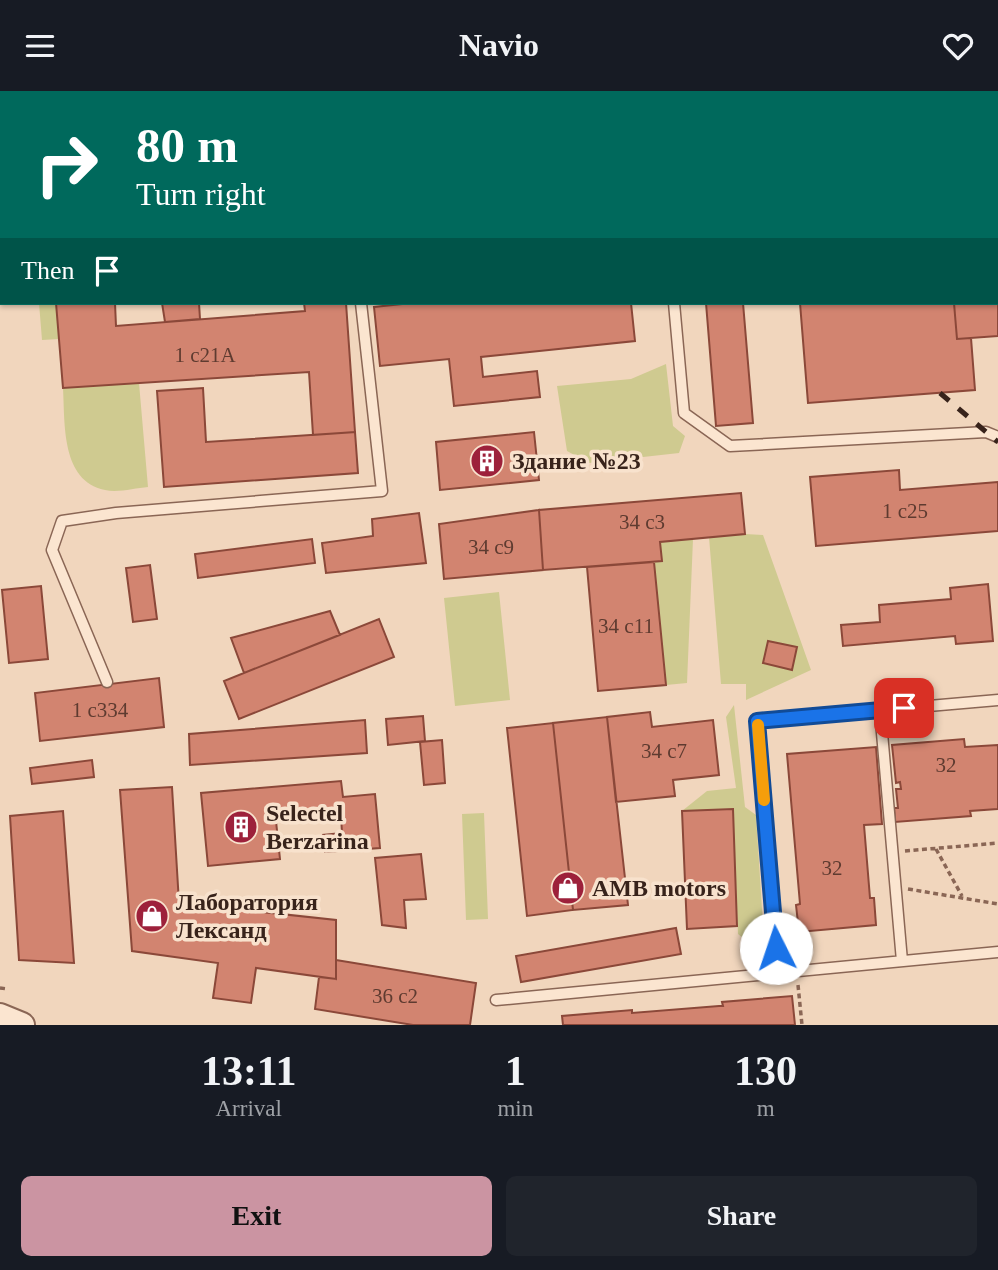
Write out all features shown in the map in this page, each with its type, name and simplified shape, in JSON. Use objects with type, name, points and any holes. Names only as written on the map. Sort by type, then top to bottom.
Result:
[{"type":"lane","points":[[107,682],[52,551],[62,521],[116,513],[382,491],[361,305]]},
{"type":"lane","points":[[674,305],[684,413],[730,446],[986,432],[998,437]]},
{"type":"lane","points":[[778,973],[757,721],[998,700]]},
{"type":"lane","points":[[880,710],[902,961]]},
{"type":"lane","points":[[496,1000],[998,952]]},
{"type":"path","points":[[892,852],[998,843]]},
{"type":"path","points":[[936,849],[962,897]]},
{"type":"path","points":[[895,887],[998,904]]},
{"type":"path","points":[[797,972],[802,1025]]},
{"type":"path","points":[[0,988],[8,989]]},
{"type":"shaded area","points":[[39,305],[56,305],[59,339],[42,340]]},
{"type":"shaded area","points":[[666,364],[673,426],[685,436],[679,453],[589,463],[567,451],[557,386],[631,379]]},
{"type":"shaded area","points":[[139,383],[148,487],[110,491],[91,485],[80,475],[68,449],[63,388]]},
{"type":"shaded area","points":[[763,535],[811,670],[746,700],[746,684],[721,684],[709,537]]},
{"type":"shaded area","points":[[693,539],[687,683],[666,685],[654,562],[662,561],[660,542]]},
{"type":"shaded area","points":[[499,592],[510,700],[455,706],[444,598]]},
{"type":"shaded area","points":[[734,705],[745,807],[756,815],[764,941],[750,944],[738,934],[733,809],[682,811],[707,791],[736,788],[726,717]]},
{"type":"shaded area","points":[[484,813],[488,919],[466,920],[462,814]]},
{"type":"building","points":[[56,305],[115,305],[116,326],[305,311],[304,305],[346,305],[355,432],[313,435],[309,372],[63,388]]},
{"type":"building","points":[[162,305],[199,305],[200,319],[165,322]]},
{"type":"building","points":[[631,305],[635,341],[481,357],[483,377],[537,371],[540,397],[454,406],[449,359],[380,366],[374,307]]},
{"type":"building","points":[[706,305],[743,305],[753,423],[716,426]]},
{"type":"building","points":[[800,305],[954,305],[957,339],[971,338],[975,390],[808,403]]},
{"type":"building","points":[[954,305],[998,305],[998,336],[957,339]]},
{"type":"building","points":[[203,388],[206,442],[355,432],[358,473],[164,487],[157,391]]},
{"type":"building","name":"Здание №23","points":[[534,432],[539,480],[440,490],[436,442]]},
{"type":"building","points":[[899,470],[900,490],[998,482],[998,531],[816,546],[810,477]]},
{"type":"building","points":[[741,493],[745,534],[660,542],[662,561],[543,570],[539,510]]},
{"type":"building","points":[[539,510],[543,570],[444,579],[439,524]]},
{"type":"building","points":[[419,513],[426,563],[326,573],[322,543],[373,536],[372,519]]},
{"type":"building","points":[[312,539],[315,563],[198,578],[195,554]]},
{"type":"building","points":[[654,562],[666,685],[598,691],[587,567]]},
{"type":"building","points":[[150,565],[157,619],[133,622],[126,568]]},
{"type":"building","points":[[988,584],[993,641],[956,644],[955,636],[843,646],[841,625],[880,622],[879,605],[951,599],[950,588]]},
{"type":"building","points":[[41,586],[48,659],[9,663],[2,590]]},
{"type":"building","points":[[330,611],[340,635],[244,673],[231,638]]},
{"type":"building","points":[[379,619],[394,657],[239,719],[224,681]]},
{"type":"building","points":[[768,641],[797,647],[792,670],[763,663]]},
{"type":"building","points":[[159,678],[164,727],[40,741],[35,693]]},
{"type":"building","points":[[650,712],[652,727],[713,720],[719,775],[673,780],[675,796],[616,802],[607,717]]},
{"type":"building","points":[[423,716],[425,741],[388,745],[386,719]]},
{"type":"building","points":[[607,717],[628,905],[573,910],[553,723]]},
{"type":"building","points":[[365,720],[367,753],[190,765],[189,734]]},
{"type":"building","points":[[553,723],[573,910],[527,916],[507,728]]},
{"type":"building","points":[[964,739],[965,747],[998,745],[998,809],[970,811],[971,816],[895,822],[894,808],[898,808],[896,789],[901,789],[900,782],[896,783],[892,745]]},
{"type":"building","points":[[442,740],[445,783],[424,785],[420,742]]},
{"type":"building","points":[[876,747],[882,824],[864,825],[870,898],[874,898],[876,925],[799,932],[796,905],[800,904],[787,754]]},
{"type":"building","points":[[92,760],[94,777],[32,784],[30,768]]},
{"type":"building","name":"Selectel Berzarina","points":[[341,781],[343,797],[375,794],[380,848],[325,852],[323,835],[342,833],[341,816],[276,821],[280,859],[208,866],[201,793]]},
{"type":"building","points":[[172,787],[179,903],[336,920],[336,979],[256,968],[251,1003],[213,998],[218,963],[132,951],[120,790]]},
{"type":"building","points":[[733,809],[737,926],[687,929],[682,811]]},
{"type":"building","points":[[63,811],[74,963],[19,960],[10,816]]},
{"type":"building","points":[[421,854],[426,899],[404,900],[406,928],[382,925],[375,858]]},
{"type":"building","points":[[676,928],[681,954],[521,982],[516,956]]},
{"type":"building","points":[[336,960],[476,983],[470,1025],[413,1025],[315,1009],[319,977],[336,979]]},
{"type":"building","points":[[792,996],[795,1025],[563,1025],[562,1016],[723,1006],[722,1002]]},
{"type":"railway","points":[[940,393],[998,442]]},
{"type":"slow traffic","points":[[758,725],[764,800]]},
{"type":"place","name":"Здание №23","points":[[487,461]]},
{"type":"place","name":"Selectel Berzarina","points":[[241,827]]},
{"type":"place","name":"AMB motors","points":[[568,888]]},
{"type":"place","name":"Лаборатория Лександ","points":[[152,916]]},
{"type":"route","points":[[776,948],[757,721],[904,708]]}]
